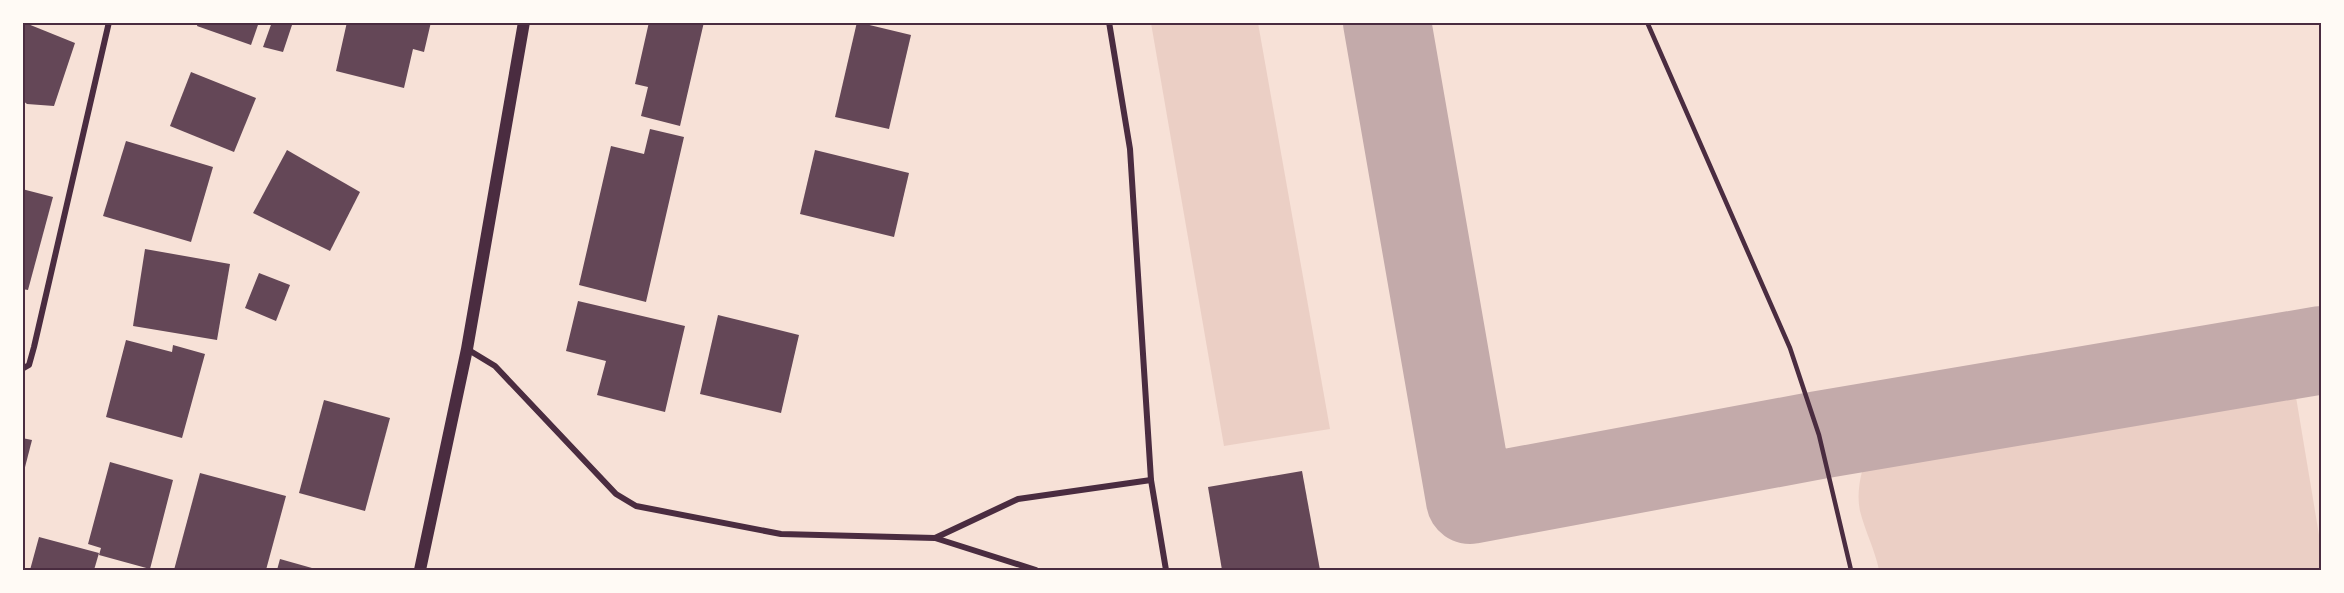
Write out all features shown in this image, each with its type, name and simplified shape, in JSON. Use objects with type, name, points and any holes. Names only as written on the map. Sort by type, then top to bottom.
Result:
[{"type":"main road","points":[[420,570],[467,349],[524,22]]},
{"type":"street","points":[[22,369],[29,365],[32,356],[109,22]]},
{"type":"street","points":[[1109,22],[1130,150],[1151,480],[1166,570]]},
{"type":"street","points":[[467,349],[495,366],[616,494],[636,506],[781,534],[935,538],[1036,570]]},
{"type":"street","points":[[935,538],[1018,499],[1151,480]]},
{"type":"lane","points":[[1647,22],[1790,348],[1819,435],[1851,570]]},
{"type":"shaded area","points":[[1151,23],[1258,23],[1330,429],[1224,446]]},
{"type":"shaded area","points":[[2294,385],[2321,547],[2321,570],[1879,570],[1859,504],[1860,483],[1867,455]]},
{"type":"building","points":[[23,22],[75,43],[54,106],[27,104],[22,100]]},
{"type":"building","points":[[198,22],[259,22],[251,45],[197,26]]},
{"type":"building","points":[[272,22],[293,22],[283,52],[263,47]]},
{"type":"building","points":[[347,22],[431,22],[424,52],[413,49],[404,88],[336,71]]},
{"type":"building","points":[[649,22],[704,22],[680,126],[641,116],[648,87],[635,84]]},
{"type":"building","points":[[857,22],[911,35],[889,129],[835,117]]},
{"type":"building","points":[[191,72],[256,98],[234,152],[170,126]]},
{"type":"building","points":[[650,129],[684,137],[646,302],[579,285],[611,146],[644,154]]},
{"type":"building","points":[[126,141],[213,167],[191,242],[103,216]]},
{"type":"building","points":[[287,150],[360,192],[330,251],[253,213]]},
{"type":"building","points":[[815,150],[909,173],[894,237],[800,214]]},
{"type":"building","points":[[22,189],[53,197],[28,290],[22,289]]},
{"type":"building","points":[[145,249],[230,264],[217,340],[133,326]]},
{"type":"building","points":[[259,273],[290,285],[276,321],[245,308]]},
{"type":"building","points":[[578,301],[685,326],[665,412],[597,395],[606,361],[566,351]]},
{"type":"building","points":[[718,315],[799,335],[781,413],[700,394]]},
{"type":"building","points":[[126,340],[172,352],[173,345],[205,354],[182,438],[106,417]]},
{"type":"building","points":[[324,400],[390,418],[365,511],[299,493]]},
{"type":"building","points":[[22,438],[32,440],[23,475],[22,475]]},
{"type":"building","points":[[110,462],[173,480],[150,569],[99,555],[101,548],[88,544]]},
{"type":"building","points":[[1302,471],[1320,570],[1222,570],[1208,487]]},
{"type":"building","points":[[200,473],[286,496],[266,570],[174,570]]},
{"type":"building","points":[[39,537],[99,553],[94,570],[30,570]]},
{"type":"building","points":[[280,559],[319,570],[277,570]]},
{"type":"taxiway","points":[[1387,22],[1470,500],[1819,435],[2322,350]]}]
